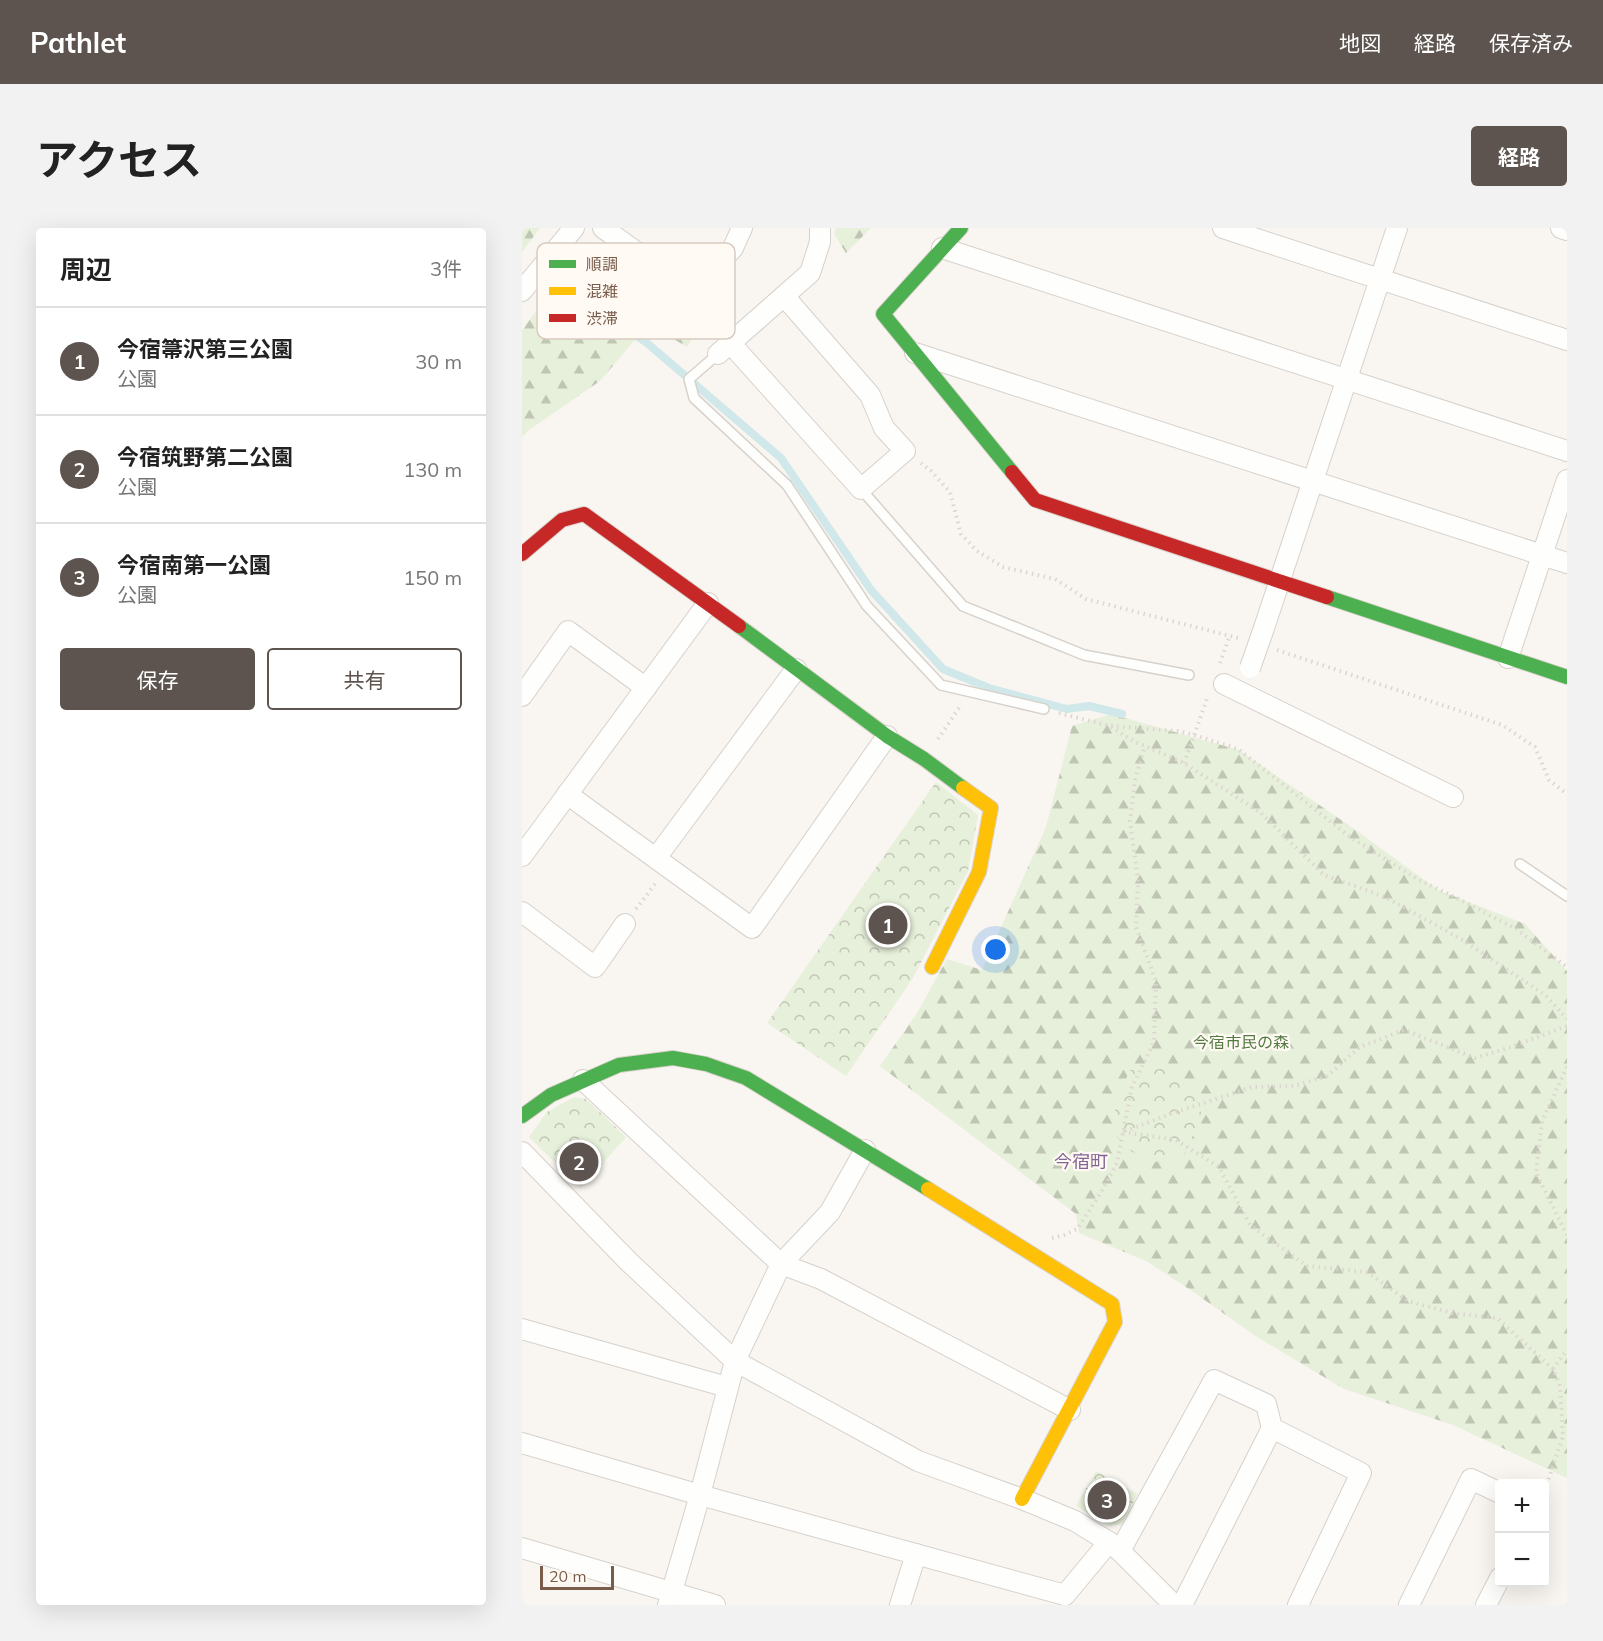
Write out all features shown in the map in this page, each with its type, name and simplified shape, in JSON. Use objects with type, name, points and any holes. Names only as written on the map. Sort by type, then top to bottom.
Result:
[{"type":"street","points":[[562,243],[574,228]]},
{"type":"street","points":[[603,228],[624,243]]},
{"type":"street","points":[[735,244],[742,228]]},
{"type":"street","points":[[784,296],[870,395],[884,428],[905,451],[861,489],[725,349],[784,296],[810,273],[820,242],[820,228]]},
{"type":"street","points":[[961,228],[883,314],[1035,500],[1567,677]]},
{"type":"street","points":[[1223,228],[1567,340]]},
{"type":"street","points":[[1243,693],[1397,228]]},
{"type":"street","points":[[1560,228],[1567,230]]},
{"type":"street","points":[[942,248],[1567,451]]},
{"type":"street","points":[[522,291],[537,273]]},
{"type":"street","points":[[915,353],[1567,563]]},
{"type":"street","points":[[1508,658],[1567,480]]},
{"type":"street","points":[[522,554],[562,520],[584,514],[887,736],[924,759],[991,808],[979,872],[932,967]]},
{"type":"street","points":[[522,856],[708,603]]},
{"type":"street","points":[[522,696],[568,631],[646,688]]},
{"type":"street","points":[[662,862],[796,669]]},
{"type":"street","points":[[1224,684],[1453,797]]},
{"type":"street","points":[[567,794],[752,928],[887,736]]},
{"type":"street","points":[[522,912],[595,967],[625,924]]},
{"type":"street","points":[[522,1116],[551,1095],[620,1065],[673,1058],[706,1064],[746,1078],[1112,1304],[1115,1322],[1022,1499]]},
{"type":"street","points":[[583,1080],[781,1264],[821,1279],[1070,1410]]},
{"type":"street","points":[[669,1599],[700,1495],[735,1361],[781,1264],[830,1212],[866,1150]]},
{"type":"street","points":[[522,1152],[629,1262],[735,1361],[918,1461],[1075,1521],[1115,1546],[1174,1605]]},
{"type":"street","points":[[522,1329],[728,1387]]},
{"type":"street","points":[[522,1443],[700,1495],[1065,1595],[1115,1546],[1214,1380],[1266,1404],[1272,1428],[1182,1605]]},
{"type":"street","points":[[1272,1428],[1361,1473],[1298,1605]]},
{"type":"street","points":[[1409,1605],[1471,1479],[1495,1491]]},
{"type":"street","points":[[522,1548],[669,1599],[715,1605]]},
{"type":"street","points":[[900,1605],[916,1554]]},
{"type":"street","points":[[1486,1605],[1495,1587]]},
{"type":"lane","points":[[725,349],[689,379],[694,398],[787,485],[867,606],[941,685],[1044,709]]},
{"type":"lane","points":[[861,489],[963,606],[1084,655],[1189,675]]},
{"type":"lane","points":[[1520,864],[1567,896]]},
{"type":"path","points":[[931,471],[950,492],[961,534],[977,551],[1003,567],[1055,579],[1086,599],[1241,639]]},
{"type":"path","points":[[1275,650],[1502,724],[1535,747],[1549,780],[1567,794]]},
{"type":"path","points":[[924,759],[970,692]]},
{"type":"path","points":[[1044,709],[1110,726],[1178,731],[1238,748],[1350,837],[1419,880],[1516,929],[1567,967]]},
{"type":"path","points":[[1110,726],[1133,741],[1184,763],[1261,813],[1323,875],[1385,897],[1461,939],[1545,995],[1567,1019]]},
{"type":"path","points":[[1027,1251],[1050,1238],[1077,1229],[1097,1199],[1117,1163],[1132,1087],[1154,1042],[1156,981],[1136,927],[1138,881],[1130,821],[1135,780],[1145,746]]},
{"type":"path","points":[[625,924],[662,862]]},
{"type":"path","points":[[1123,1132],[1252,1087],[1294,1086],[1327,1076],[1360,1047],[1404,1030],[1475,1058],[1567,1026]]},
{"type":"path","points":[[1567,1067],[1542,1121],[1536,1173],[1567,1235]]},
{"type":"path","points":[[1123,1132],[1176,1140],[1219,1167],[1250,1225],[1307,1266],[1367,1272],[1407,1301],[1452,1312],[1497,1318],[1553,1369],[1560,1386],[1563,1436],[1549,1479]]},
{"type":"path","points":[[1553,1369],[1567,1350]]},
{"type":"path","points":[[1560,1386],[1567,1387]]},
{"type":"green space","points":[[522,228],[540,228],[522,252]]},
{"type":"green space","points":[[836,228],[871,228],[846,253],[834,234]]},
{"type":"green space","points":[[537,310],[537,339],[635,339],[600,381],[522,437],[522,330]]},
{"type":"green space","points":[[673,339],[691,339],[687,347]]},
{"type":"green space","name":"今宿市民の森","points":[[1111,714],[1239,750],[1353,828],[1438,890],[1525,924],[1567,971],[1567,1478],[1453,1425],[1344,1389],[1257,1337],[1146,1261],[1079,1233],[1076,1214],[880,1066],[917,1013],[947,959],[982,970],[1046,827],[1072,726]]},
{"type":"green space","points":[[936,782],[978,815],[968,871],[913,978],[846,1076],[767,1023]]},
{"type":"green space","points":[[1162,1069],[1192,1088],[1202,1116],[1184,1155],[1155,1162],[1132,1152],[1111,1131],[1118,1096],[1130,1070]]},
{"type":"green space","points":[[574,1097],[586,1099],[626,1137],[581,1188],[529,1137],[547,1112]]},
{"type":"green space","points":[[1096,1471],[1138,1494],[1122,1524],[1110,1526],[1076,1506]]},
{"type":"waterway","points":[[533,280],[537,281]]},
{"type":"waterway","points":[[641,339],[781,458],[871,590],[943,669],[989,688],[1067,709],[1089,706],[1122,714]]},
{"type":"traffic: fast","points":[[961,228],[883,314],[1012,472]]},
{"type":"traffic: fast","points":[[1327,597],[1567,677]]},
{"type":"traffic: fast","points":[[739,626],[887,736],[924,759],[963,788]]},
{"type":"traffic: fast","points":[[522,1116],[551,1095],[619,1065],[673,1058],[706,1064],[746,1078],[928,1189]]},
{"type":"traffic: slow","points":[[932,967],[979,872],[991,808],[963,788]]},
{"type":"traffic: slow","points":[[928,1189],[1112,1304],[1115,1322],[1022,1499]]},
{"type":"traffic: jam","points":[[1012,472],[1035,500],[1327,597]]},
{"type":"traffic: jam","points":[[522,554],[562,520],[584,514],[739,626]]},
{"type":"place","name":"今宿箒沢第三公園","points":[[888,925]]},
{"type":"place","name":"今宿筑野第二公園","points":[[579,1162]]},
{"type":"place","name":"今宿南第一公園","points":[[1107,1500]]},
{"type":"district","name":"今宿町","points":[[1081,1162]]}]
